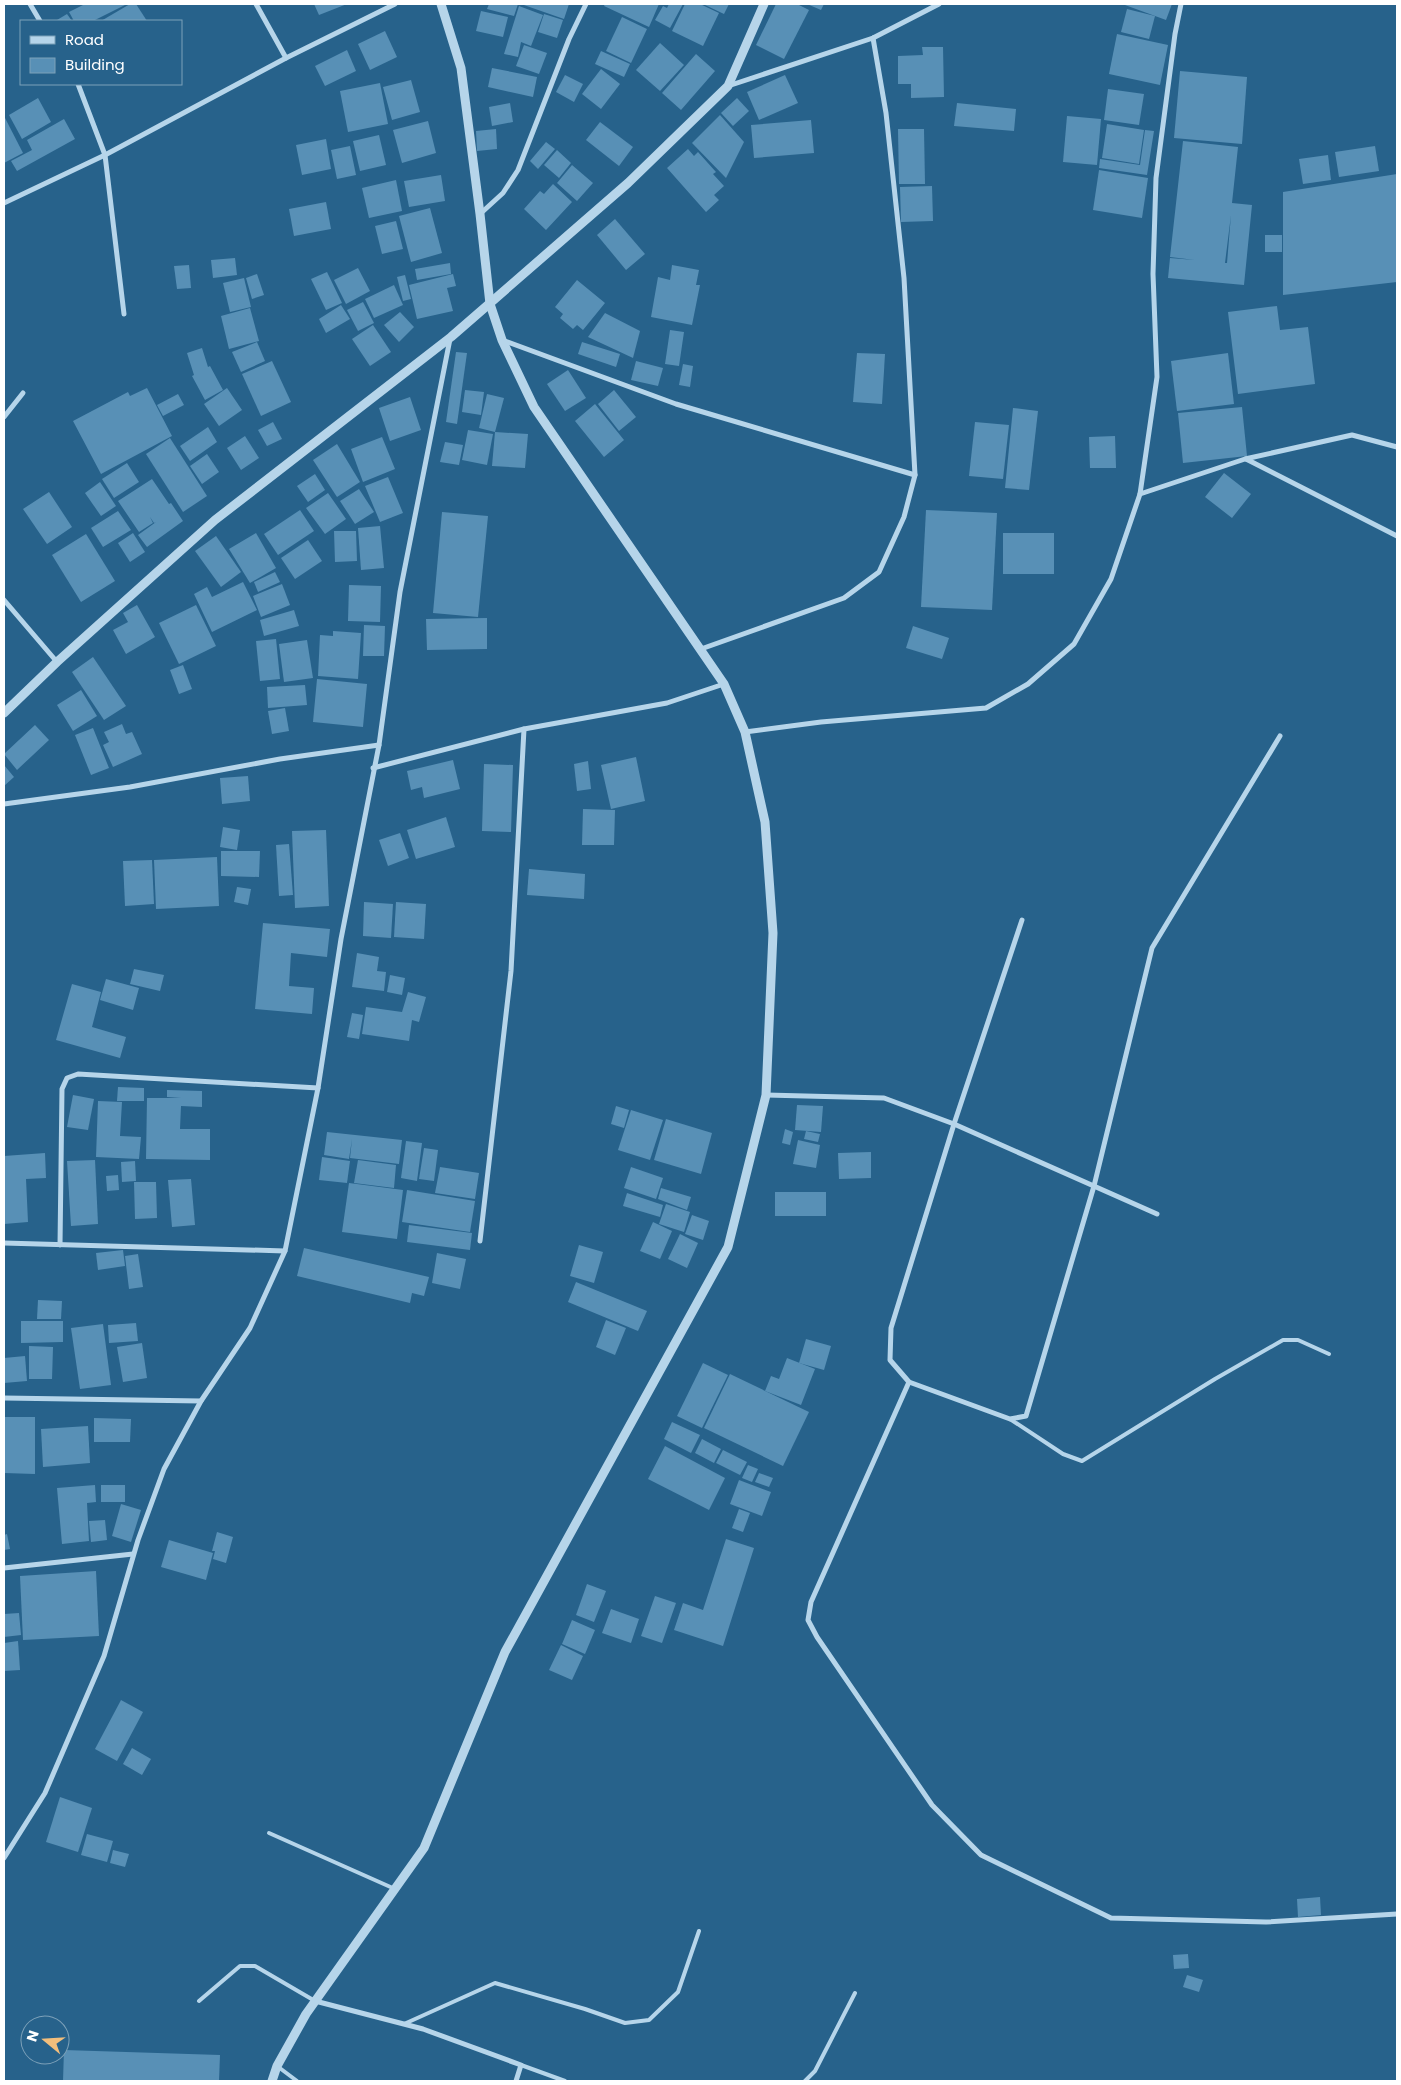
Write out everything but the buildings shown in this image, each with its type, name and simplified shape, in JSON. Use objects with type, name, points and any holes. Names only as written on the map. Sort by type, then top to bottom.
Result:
[{"type":"street","points":[[30,4],[39,20]]},
{"type":"street","points":[[256,4],[286,58]]},
{"type":"street","points":[[4,203],[105,155],[286,58],[395,4]]},
{"type":"street","points":[[272,2081],[277,2066],[316,2001],[424,1848],[505,1652],[728,1246],[766,1094],[773,933],[766,822],[745,732],[724,684],[534,407],[502,340],[490,304],[462,68],[441,4]]},
{"type":"street","points":[[480,214],[503,193],[518,170],[569,39],[586,4]]},
{"type":"street","points":[[4,713],[57,662],[215,520],[451,337],[628,183],[728,86],[764,4]]},
{"type":"street","points":[[728,86],[873,38],[939,4]]},
{"type":"street","points":[[745,732],[821,722],[986,708],[1028,684],[1074,644],[1111,579],[1140,494],[1157,377],[1153,274],[1156,178],[1175,34],[1181,4]]},
{"type":"street","points":[[701,649],[844,598],[879,572],[904,517],[915,475],[904,278],[886,113],[873,38]]},
{"type":"street","points":[[78,85],[105,155],[124,314]]},
{"type":"street","points":[[4,1858],[45,1793],[104,1656],[133,1554],[164,1469],[201,1401],[250,1328],[285,1251],[318,1088],[341,939],[379,744],[400,592],[451,337]]},
{"type":"street","points":[[502,340],[676,404],[915,475]]},
{"type":"street","points":[[4,416],[23,393]]},
{"type":"street","points":[[1140,494],[1245,459],[1352,435],[1397,447]]},
{"type":"street","points":[[1245,459],[1397,536]]},
{"type":"street","points":[[4,600],[57,662]]},
{"type":"street","points":[[373,768],[524,729],[667,703],[724,684]]},
{"type":"street","points":[[480,1241],[511,971],[524,729]]},
{"type":"street","points":[[1022,920],[954,1124],[891,1328],[890,1360],[909,1382],[1010,1419],[1026,1416],[1094,1186],[1152,948],[1280,736]]},
{"type":"street","points":[[4,804],[130,787],[280,758],[379,744]]},
{"type":"street","points":[[60,1245],[62,1089],[67,1078],[78,1074],[318,1088]]},
{"type":"street","points":[[766,1094],[884,1098],[954,1124],[1157,1214]]},
{"type":"street","points":[[4,1243],[285,1251]]},
{"type":"street","points":[[909,1382],[811,1602],[808,1620],[817,1637],[932,1805],[981,1855],[1111,1918],[1266,1922],[1397,1914]]},
{"type":"street","points":[[4,1398],[201,1401]]},
{"type":"street","points":[[4,1568],[133,1554]]},
{"type":"street","points":[[316,2001],[423,2029],[521,2065],[516,2081]]},
{"type":"lane","points":[[1010,1419],[1063,1454],[1082,1461],[1215,1379],[1283,1340],[1298,1340],[1329,1354]]},
{"type":"lane","points":[[269,1833],[395,1889]]},
{"type":"lane","points":[[404,2024],[495,1983],[585,2009],[625,2023],[649,2020],[678,1992],[699,1932]]},
{"type":"lane","points":[[199,2001],[240,1966],[255,1966],[316,2001]]},
{"type":"lane","points":[[805,2081],[815,2071],[855,1994]]},
{"type":"lane","points":[[521,2065],[565,2081]]},
{"type":"lane","points":[[277,2066],[297,2081]]}]
